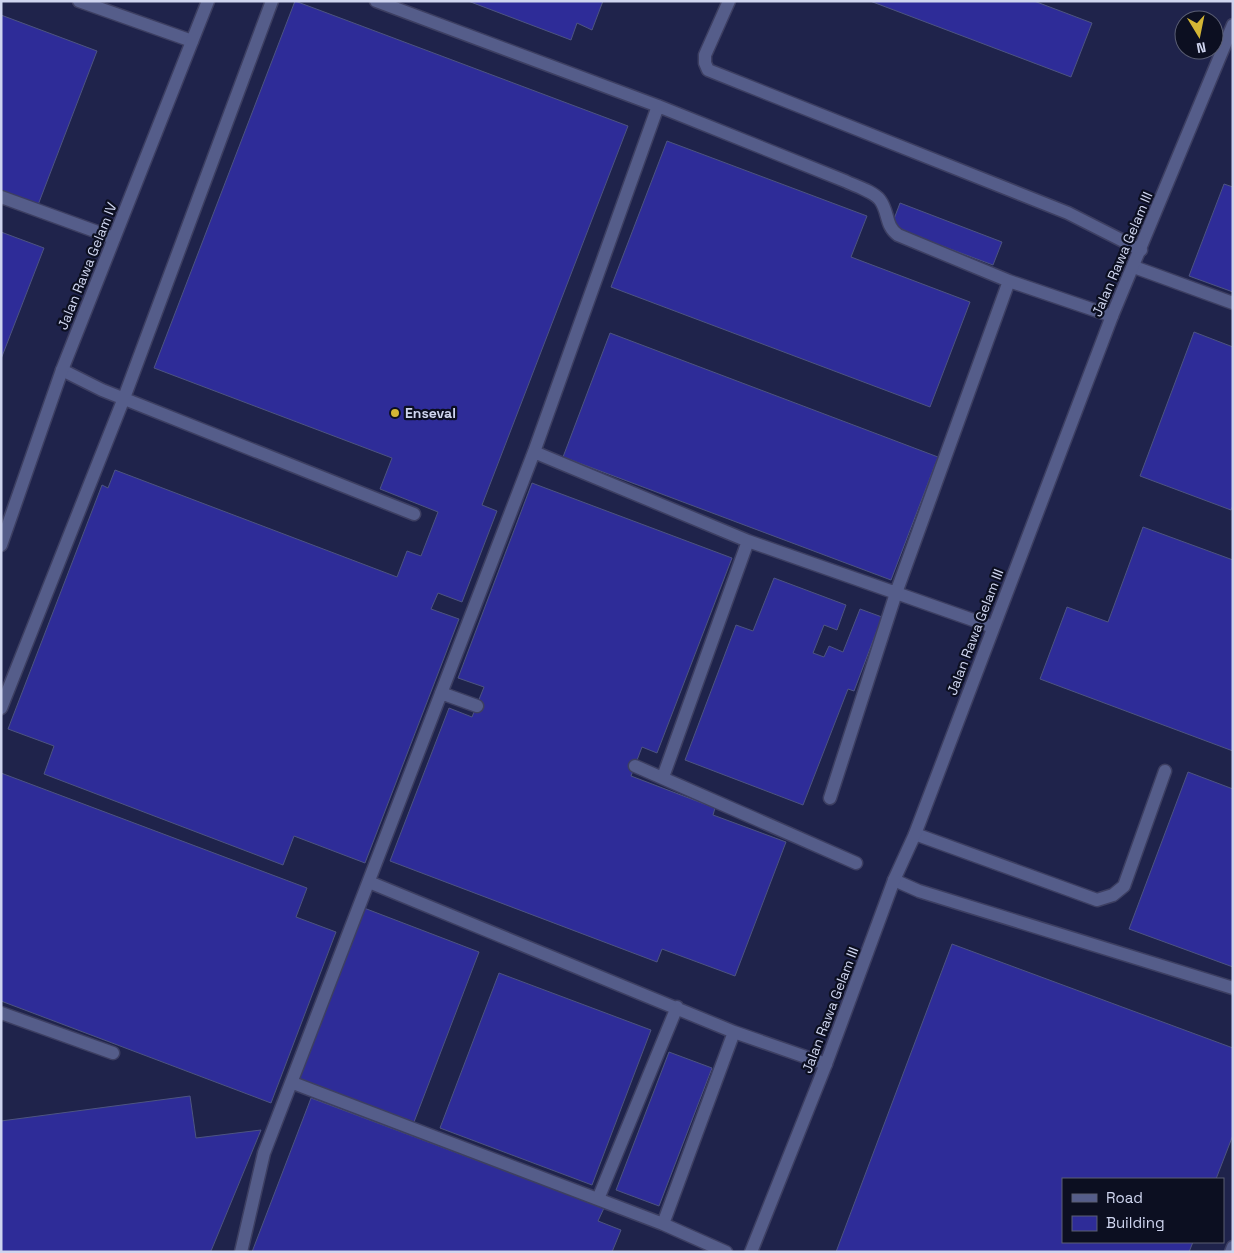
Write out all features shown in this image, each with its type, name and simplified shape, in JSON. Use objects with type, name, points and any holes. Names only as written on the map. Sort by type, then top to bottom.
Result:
[{"type":"street","points":[[79,1],[192,41]]},
{"type":"street","name":"Jalan Rawa Gelam IV","points":[[1,545],[62,370],[208,1]]},
{"type":"street","points":[[1,708],[124,398],[272,1]]},
{"type":"street","points":[[376,1],[658,106],[874,195],[881,201],[891,229],[898,235],[1010,281],[1112,316]]},
{"type":"street","points":[[729,1],[705,55],[705,63],[708,70],[1068,212],[1141,250]]},
{"type":"street","name":"Jalan Rawa Gelam III","points":[[751,1252],[826,1064],[894,880],[915,834],[1112,316],[1134,267],[1233,25]]},
{"type":"street","points":[[242,1252],[264,1153],[293,1082],[440,693],[534,452],[658,106]]},
{"type":"street","points":[[1,198],[114,238]]},
{"type":"street","points":[[1134,267],[1233,303]]},
{"type":"street","points":[[830,798],[896,593],[1010,281]]},
{"type":"street","points":[[62,370],[102,390],[414,514]]},
{"type":"street","points":[[534,452],[748,541],[993,627]]},
{"type":"street","points":[[663,777],[748,541]]},
{"type":"street","points":[[440,693],[477,706]]},
{"type":"street","points":[[635,766],[856,863]]},
{"type":"street","points":[[915,834],[1097,900],[1113,896],[1124,886],[1165,771]]},
{"type":"street","points":[[894,880],[919,891],[1233,988]]},
{"type":"street","points":[[369,882],[734,1032],[826,1064]]},
{"type":"street","points":[[598,1199],[677,1007]]},
{"type":"street","points":[[1,1013],[113,1053]]},
{"type":"street","points":[[663,1224],[734,1032]]},
{"type":"street","points":[[293,1082],[663,1224],[726,1252]]},
{"type":"street","points":[[1231,1252],[1233,1247]]},
{"type":"building","name":"Enseval","points":[[295,1],[628,126],[482,505],[497,511],[462,602],[438,593],[431,609],[459,619],[365,863],[294,836],[283,865],[44,774],[54,746],[8,729],[102,485],[108,488],[115,470],[397,577],[407,551],[421,556],[438,512],[380,489],[392,458],[154,368]]},
{"type":"building","points":[[468,1],[603,1],[592,30],[577,23],[571,40]]},
{"type":"building","points":[[870,1],[1034,1],[1092,23],[1071,77]]},
{"type":"building","points":[[1,15],[97,51],[38,205],[1,191]]},
{"type":"building","points":[[667,141],[867,216],[851,257],[970,302],[930,407],[611,287]]},
{"type":"building","points":[[1224,184],[1233,187],[1233,292],[1189,276]]},
{"type":"building","points":[[900,203],[1002,242],[993,265],[891,227]]},
{"type":"building","points":[[1,232],[44,248],[1,359]]},
{"type":"building","points":[[1194,332],[1233,347],[1233,505],[1231,510],[1140,476]]},
{"type":"building","points":[[610,333],[938,457],[891,580],[563,457]]},
{"type":"building","points":[[532,483],[732,558],[657,753],[642,747],[631,776],[715,808],[713,815],[786,842],[735,976],[662,949],[657,962],[390,861],[449,708],[472,717],[484,687],[458,678]]},
{"type":"building","points":[[1143,527],[1233,560],[1233,751],[1040,679],[1067,607],[1108,622]]},
{"type":"building","points":[[774,578],[846,605],[837,630],[824,625],[813,653],[824,657],[829,646],[843,652],[860,609],[882,617],[854,691],[848,689],[803,805],[685,760],[736,625],[753,631]]},
{"type":"building","points":[[1188,772],[1233,789],[1233,967],[1129,929]]},
{"type":"building","points":[[1,773],[307,888],[296,917],[336,932],[271,1103],[1,1001]]},
{"type":"building","points":[[364,908],[479,952],[414,1122],[298,1079]]},
{"type":"building","points":[[952,944],[1233,1048],[1233,1135],[1216,1178],[1062,1178],[1062,1243],[1193,1243],[1189,1252],[836,1252]]},
{"type":"building","points":[[499,973],[651,1030],[592,1185],[440,1128]]},
{"type":"building","points":[[669,1052],[712,1068],[659,1206],[616,1190]]},
{"type":"building","points":[[190,1096],[196,1138],[261,1130],[211,1251],[1,1252],[1,1121]]},
{"type":"building","points":[[311,1098],[604,1208],[598,1221],[621,1230],[612,1252],[252,1252]]},
{"type":"place","name":"Enseval","points":[[395,413]]}]
